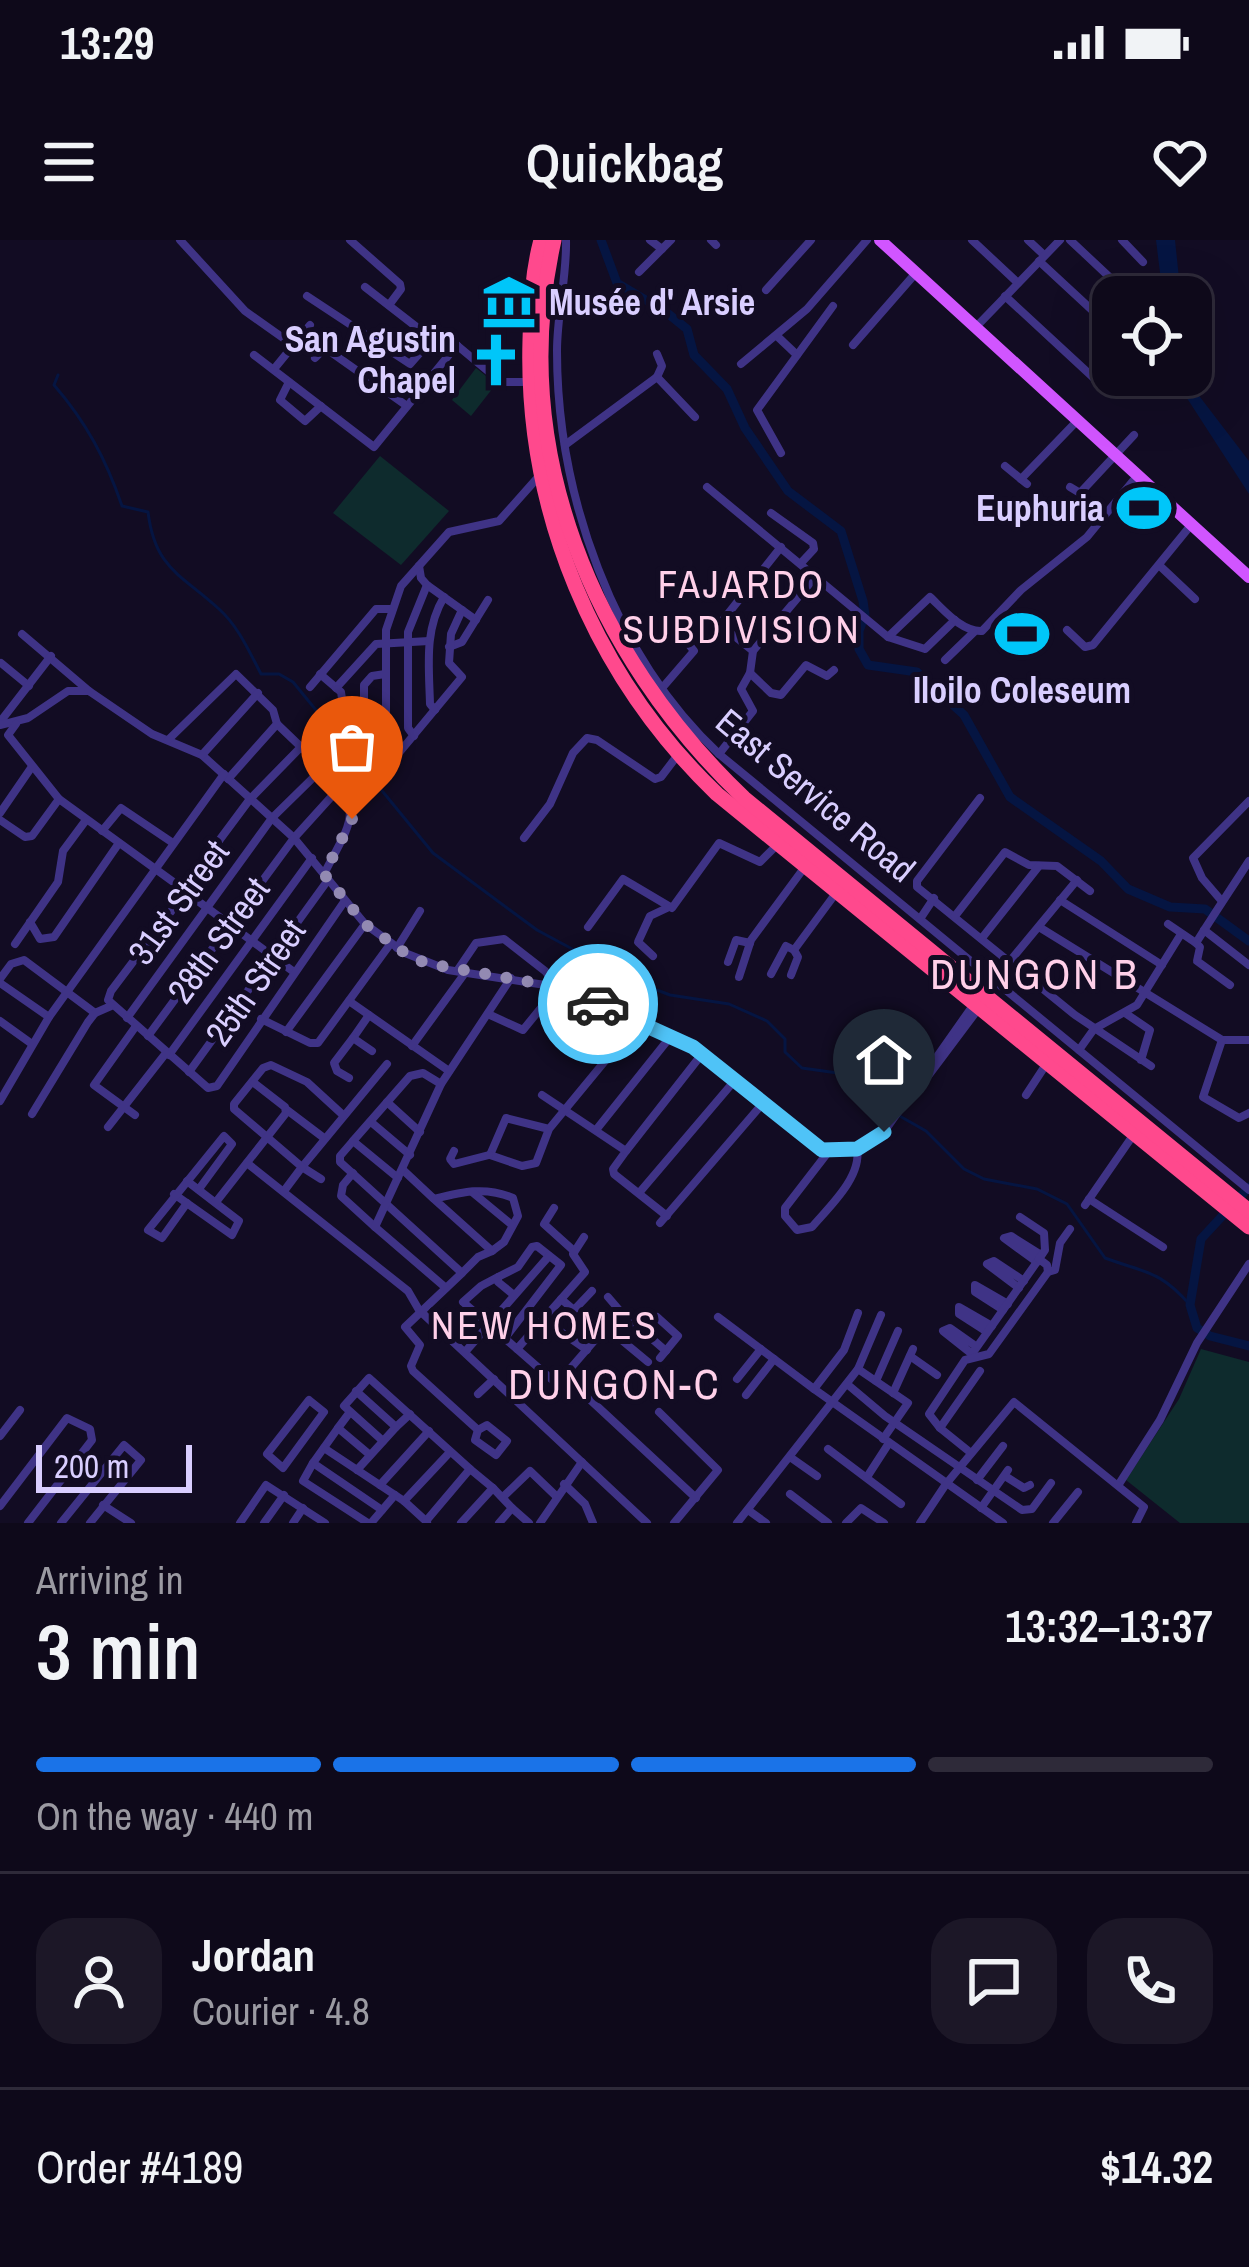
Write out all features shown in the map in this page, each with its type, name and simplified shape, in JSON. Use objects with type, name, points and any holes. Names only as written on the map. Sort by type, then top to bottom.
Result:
[{"type":"highway","points":[[541,240],[534,268],[536,337],[562,531],[581,604],[678,754],[717,794],[810,850],[915,925],[938,964],[977,1006],[1047,1063],[1166,1130],[1230,1193],[1246,1217]]},
{"type":"highway","points":[[536,337],[554,240]]},
{"type":"highway","points":[[544,378],[541,475],[593,596],[623,637],[632,679],[767,827],[777,844],[810,850],[837,892],[938,964],[1078,1079],[1133,1134],[1230,1193]]},
{"type":"main road","points":[[880,240],[1249,577]]},
{"type":"street","points":[[180,240],[245,311],[293,345]]},
{"type":"street","points":[[350,240],[400,284],[389,305]]},
{"type":"street","name":"East Service Road","points":[[566,240],[544,378],[586,531],[623,637],[700,735],[810,850]]},
{"type":"street","points":[[650,240],[662,249]]},
{"type":"street","points":[[639,272],[671,240]]},
{"type":"street","points":[[766,290],[811,240]]},
{"type":"street","points":[[741,364],[778,337],[867,240]]},
{"type":"street","points":[[972,240],[1018,283]]},
{"type":"street","points":[[1028,240],[1097,310],[1119,286],[1070,240]]},
{"type":"street","points":[[974,328],[1060,240]]},
{"type":"street","points":[[1122,240],[1143,262]]},
{"type":"street","points":[[853,345],[915,274]]},
{"type":"street","points":[[365,287],[432,339]]},
{"type":"street","points":[[307,296],[410,364],[440,332],[501,382],[544,378]]},
{"type":"street","points":[[1005,296],[1092,376]]},
{"type":"street","points":[[782,453],[757,413],[833,306]]},
{"type":"street","points":[[274,369],[310,325]]},
{"type":"street","points":[[778,337],[796,355]]},
{"type":"street","points":[[254,355],[374,447],[457,345]]},
{"type":"street","points":[[315,358],[325,348],[407,406]]},
{"type":"street","points":[[565,445],[657,377],[662,366],[658,354]]},
{"type":"street","points":[[657,377],[695,416]]},
{"type":"street","points":[[290,381],[280,400],[305,421],[320,406]]},
{"type":"street","points":[[1006,466],[1024,482],[1076,422]]},
{"type":"street","points":[[1070,487],[1080,493],[1133,435]]},
{"type":"street","points":[[386,762],[386,643],[400,586],[449,532],[499,521],[541,475]]},
{"type":"street","points":[[945,660],[1038,575],[1088,537],[1137,476]]},
{"type":"street","points":[[707,487],[888,637],[925,649],[955,620]]},
{"type":"street","points":[[772,513],[814,543],[801,563]]},
{"type":"street","points":[[1067,630],[1085,647],[1093,645],[1191,525]]},
{"type":"street","points":[[753,651],[723,627],[723,620],[781,547]]},
{"type":"street","points":[[418,564],[427,585],[476,620]]},
{"type":"street","points":[[1160,566],[1195,599]]},
{"type":"street","points":[[719,754],[753,711],[741,689],[750,673],[753,651],[816,576]]},
{"type":"street","points":[[414,736],[408,728],[408,642],[413,614],[427,585]]},
{"type":"street","points":[[435,710],[430,704],[428,641],[444,597]]},
{"type":"street","points":[[888,637],[930,597],[975,632]]},
{"type":"street","points":[[449,647],[463,642],[488,600]]},
{"type":"street","points":[[310,686],[376,609],[391,609]]},
{"type":"street","points":[[320,674],[344,696],[346,724],[379,760],[393,760],[462,676],[449,663],[461,610]]},
{"type":"street","points":[[663,687],[694,651],[673,624]]},
{"type":"street","points":[[22,634],[89,692],[167,741],[202,755],[294,838],[344,902],[394,945],[425,963],[558,987],[671,1036],[736,1079],[815,1145],[830,1151],[857,1149],[892,1125],[977,1006]]},
{"type":"street","points":[[336,688],[372,646],[428,641]]},
{"type":"street","points":[[0,724],[52,656]]},
{"type":"street","points":[[1,663],[28,686]]},
{"type":"street","points":[[750,673],[771,693],[781,695],[806,665],[827,676],[834,670]]},
{"type":"street","points":[[111,1006],[189,1072],[326,877],[352,819],[342,785],[277,724],[273,710],[258,693],[233,674],[167,741]]},
{"type":"street","points":[[360,740],[364,735],[364,685],[372,676],[386,674]]},
{"type":"street","points":[[0,748],[16,724],[68,692],[89,692]]},
{"type":"street","points":[[202,755],[258,693]]},
{"type":"street","points":[[0,724],[16,724]]},
{"type":"street","points":[[0,1101],[49,1017],[172,843],[226,776],[277,724]]},
{"type":"street","points":[[8,735],[59,799],[294,973]]},
{"type":"street","points":[[524,838],[550,804],[573,753],[587,738],[655,779],[678,754]]},
{"type":"street","points":[[111,1006],[111,991],[250,799],[300,748]]},
{"type":"street","points":[[31,768],[0,816],[25,837],[32,836],[59,799]]},
{"type":"street","name":"31st Street","points":[[127,1018],[272,818],[323,768]]},
{"type":"street","points":[[148,1036],[294,838],[342,785]]},
{"type":"street","points":[[980,798],[917,886],[1094,1029],[1151,1066]]},
{"type":"street","points":[[1219,903],[1193,858],[1249,801]]},
{"type":"street","points":[[102,831],[121,808],[172,843]]},
{"type":"street","points":[[15,944],[58,882],[63,850],[86,820]]},
{"type":"street","points":[[30,922],[40,939],[54,937],[119,843]]},
{"type":"street","points":[[653,956],[638,942],[650,916],[680,899],[718,843],[760,862],[777,844]]},
{"type":"street","points":[[739,977],[750,943],[810,850]]},
{"type":"street","points":[[955,916],[1003,853],[1039,866],[1058,866],[1090,891]]},
{"type":"street","name":"28th Street","points":[[108,1127],[168,1054],[312,858]]},
{"type":"street","points":[[1196,943],[1249,861]]},
{"type":"street","points":[[982,938],[1039,866]]},
{"type":"street","points":[[588,928],[623,879],[668,908]]},
{"type":"street","points":[[1010,961],[1077,880]]},
{"type":"street","points":[[794,950],[837,892]]},
{"type":"street","points":[[915,925],[936,900]]},
{"type":"street","points":[[1060,900],[1162,965]]},
{"type":"street","name":"25th Street","points":[[189,1072],[208,1088],[217,1086],[344,902]]},
{"type":"street","points":[[260,1019],[310,1043],[318,1042],[420,911]]},
{"type":"street","points":[[286,1032],[365,924]]},
{"type":"street","points":[[1168,924],[1196,943],[1200,947],[1197,961],[1229,985]]},
{"type":"street","name":"East Service Road","points":[[915,925],[1079,1050],[1166,1130]]},
{"type":"street","points":[[1040,927],[1222,1040],[1249,1040]]},
{"type":"street","points":[[1204,930],[1249,964]]},
{"type":"street","points":[[1079,1050],[1094,1029],[1137,1005],[1181,934]]},
{"type":"street","points":[[412,1046],[476,943],[504,939],[558,987]]},
{"type":"street","points":[[728,962],[736,940],[750,943]]},
{"type":"street","points":[[771,974],[786,946],[798,957],[791,976]]},
{"type":"street","points":[[49,1017],[0,981],[11,964],[24,961],[95,1013]]},
{"type":"street","points":[[375,1227],[448,1071],[511,979]]},
{"type":"street","points":[[488,1013],[523,1030],[558,987]]},
{"type":"street","points":[[349,1001],[448,1071]]},
{"type":"street","points":[[32,1114],[95,1013],[111,1006]]},
{"type":"street","points":[[1125,1013],[1150,1030],[1141,1060]]},
{"type":"street","points":[[349,1078],[334,1064],[369,1015]]},
{"type":"street","points":[[0,1021],[32,1044]]},
{"type":"street","points":[[454,1151],[452,1163],[490,1155],[531,1166],[549,1130],[638,1021]]},
{"type":"street","points":[[135,1115],[97,1089],[95,1079],[136,1026]]},
{"type":"street","points":[[596,1130],[671,1036]]},
{"type":"street","points":[[352,1038],[372,1051]]},
{"type":"street","points":[[1222,1040],[1202,1095],[1239,1118],[1249,1112]]},
{"type":"street","points":[[702,1054],[626,1151],[614,1174],[664,1219],[763,1102]]},
{"type":"street","points":[[1026,1094],[1047,1063]]},
{"type":"street","points":[[284,1191],[387,1064]]},
{"type":"street","points":[[321,1179],[233,1107],[263,1068],[275,1066],[307,1082],[343,1115]]},
{"type":"street","points":[[441,1084],[417,1073],[338,1160],[461,1273]]},
{"type":"street","points":[[639,1193],[736,1079]]},
{"type":"street","points":[[254,1083],[324,1138]]},
{"type":"street","points":[[542,1096],[626,1151]]},
{"type":"street","points":[[387,1102],[420,1132]]},
{"type":"street","points":[[216,1202],[286,1110]]},
{"type":"street","points":[[490,1155],[506,1118],[549,1130]]},
{"type":"street","points":[[371,1122],[410,1155]]},
{"type":"street","points":[[1133,1134],[1087,1202],[1163,1247]]},
{"type":"street","points":[[187,1204],[162,1238],[148,1230],[224,1136],[232,1144],[199,1189]]},
{"type":"street","points":[[353,1141],[434,1198],[492,1251]]},
{"type":"street","points":[[830,1151],[784,1208],[789,1223],[802,1231],[818,1220],[858,1167],[857,1149]]},
{"type":"street","points":[[247,1163],[405,1288],[419,1310],[647,1523]]},
{"type":"street","points":[[353,1173],[343,1184],[341,1196],[446,1288]]},
{"type":"street","points":[[174,1194],[230,1235],[240,1222],[187,1181]]},
{"type":"street","points":[[434,1198],[471,1190],[513,1198],[519,1212],[504,1242],[478,1257],[405,1327],[420,1345],[412,1371],[478,1430]]},
{"type":"street","points":[[471,1190],[512,1225]]},
{"type":"street","points":[[1230,1193],[1249,1190]]},
{"type":"street","points":[[517,1349],[586,1270],[575,1260],[574,1251],[544,1224],[554,1208]]},
{"type":"street","points":[[977,1347],[1044,1263],[1044,1233],[1020,1217]]},
{"type":"street","points":[[971,1453],[929,1414],[965,1360],[989,1354],[1070,1228]]},
{"type":"street","points":[[574,1251],[584,1237]]},
{"type":"street","points":[[505,1339],[562,1269],[532,1247],[518,1267],[463,1300],[490,1326],[505,1339],[517,1349],[557,1384],[620,1312]]},
{"type":"street","points":[[465,1352],[549,1256]]},
{"type":"street","points":[[1120,1484],[1160,1420],[1197,1343],[1249,1264]]},
{"type":"street","points":[[498,1277],[514,1295]]},
{"type":"street","points":[[561,1299],[574,1310],[592,1291]]},
{"type":"street","points":[[608,1297],[663,1354],[678,1336],[657,1317]]},
{"type":"street","points":[[814,1389],[844,1350],[858,1313]]},
{"type":"street","points":[[737,1523],[859,1369],[881,1315]]},
{"type":"street","points":[[718,1317],[1003,1523]]},
{"type":"street","points":[[544,1320],[587,1350]]},
{"type":"street","points":[[607,1328],[648,1362]]},
{"type":"street","points":[[876,1381],[898,1330]]},
{"type":"street","points":[[737,1379],[760,1349]]},
{"type":"street","points":[[893,1393],[911,1353],[937,1375]]},
{"type":"street","points":[[746,1395],[774,1359]]},
{"type":"street","points":[[859,1369],[909,1405],[867,1477]]},
{"type":"street","points":[[940,1428],[980,1371]]},
{"type":"street","points":[[383,1441],[344,1406],[369,1378],[529,1523]]},
{"type":"street","points":[[478,1394],[494,1379]]},
{"type":"street","points":[[847,1384],[896,1424],[1027,1510],[1051,1483]]},
{"type":"street","points":[[356,1391],[396,1427]]},
{"type":"street","points":[[585,1395],[696,1498]]},
{"type":"street","points":[[272,1487],[324,1412],[310,1400],[267,1454],[284,1468]]},
{"type":"street","points":[[920,1523],[1014,1402],[1144,1507],[1136,1523]]},
{"type":"street","points":[[0,1436],[20,1410]]},
{"type":"street","points":[[350,1412],[303,1481],[370,1523],[395,1496]]},
{"type":"street","points":[[659,1412],[717,1467],[679,1521]]},
{"type":"street","points":[[357,1470],[410,1414]]},
{"type":"street","points":[[0,1506],[72,1417],[90,1429],[92,1440],[28,1523]]},
{"type":"street","points":[[338,1428],[370,1455]]},
{"type":"street","points":[[380,1484],[429,1431]]},
{"type":"street","points":[[61,1523],[121,1446],[140,1456],[142,1460],[121,1490],[90,1523]]},
{"type":"street","points":[[977,1480],[1004,1446]]},
{"type":"street","points":[[324,1448],[427,1522],[470,1469]]},
{"type":"street","points":[[828,1449],[902,1504]]},
{"type":"street","points":[[404,1502],[450,1452]]},
{"type":"street","points":[[790,1457],[817,1476]]},
{"type":"street","points":[[540,1523],[582,1462]]},
{"type":"street","points":[[313,1463],[382,1510]]},
{"type":"street","points":[[502,1497],[530,1471],[556,1496]]},
{"type":"street","points":[[981,1508],[1006,1473],[1024,1488],[1030,1485]]},
{"type":"street","points":[[565,1484],[589,1511],[593,1523]]},
{"type":"street","points":[[240,1523],[264,1486],[324,1523]]},
{"type":"street","points":[[461,1523],[493,1488]]},
{"type":"street","points":[[1053,1523],[1078,1492]]},
{"type":"street","points":[[790,1494],[828,1523]]},
{"type":"street","points":[[264,1523],[284,1495]]},
{"type":"street","points":[[103,1505],[131,1523]]},
{"type":"street","points":[[293,1523],[303,1508]]},
{"type":"street","points":[[499,1523],[512,1508]]},
{"type":"street","points":[[846,1523],[861,1508],[884,1523]]},
{"type":"street","points":[[748,1510],[766,1523]]},
{"type":"street","points":[[579,1522],[589,1511]]},
{"type":"green space","points":[[476,368],[496,384],[471,416],[452,400]]},
{"type":"green space","points":[[380,456],[449,511],[401,565],[333,513]]},
{"type":"green space","points":[[1201,1349],[1249,1362],[1249,1523],[1180,1523],[1126,1480],[1179,1399]]},
{"type":"water","points":[[1156,240],[1175,240],[1179,276],[1160,276]]},
{"type":"water","points":[[1186,396],[1200,396],[1249,461],[1249,494]]},
{"type":"waterway","points":[[601,240],[617,283],[687,329],[694,355],[727,389],[745,428],[788,491],[841,531],[863,601],[859,649],[868,665],[917,672],[964,715],[1010,797],[1101,861],[1128,889],[1170,907],[1205,909],[1249,941]]},
{"type":"waterway","points":[[58,375],[54,385],[94,442],[122,506],[148,512],[157,546],[172,569],[226,616],[261,674],[279,674],[293,682],[433,853],[537,930],[628,979],[670,995],[729,1004],[767,1021],[785,1039],[785,1052],[802,1068],[859,1076],[875,1102],[926,1131],[964,1169],[984,1179],[1037,1189],[1067,1204],[1105,1258],[1160,1279],[1190,1305]]},
{"type":"waterway","points":[[1249,1187],[1201,1239],[1190,1305],[1197,1328],[1249,1346]]},
{"type":"way so far","points":[[352,819],[324,874],[365,924],[405,953],[437,968],[558,987],[598,1004]]},
{"type":"place","name":"Musée d' Arsie","points":[[509,302]]},
{"type":"place","name":"San Agustin Chapel","points":[[496,360]]},
{"type":"place","name":"Euphuria","points":[[1144,508]]},
{"type":"place","name":"Iloilo Coleseum","points":[[1022,634]]},
{"type":"district","name":"FAJARDO SUBDIVISION","points":[[742,606]]},
{"type":"district","name":"DUNGON B","points":[[1035,974]]},
{"type":"district","name":"NEW HOMES","points":[[545,1325]]},
{"type":"district","name":"DUNGON-C","points":[[615,1384]]},
{"type":"route","points":[[598,1004],[693,1047],[822,1150],[857,1149],[884,1132]]}]
